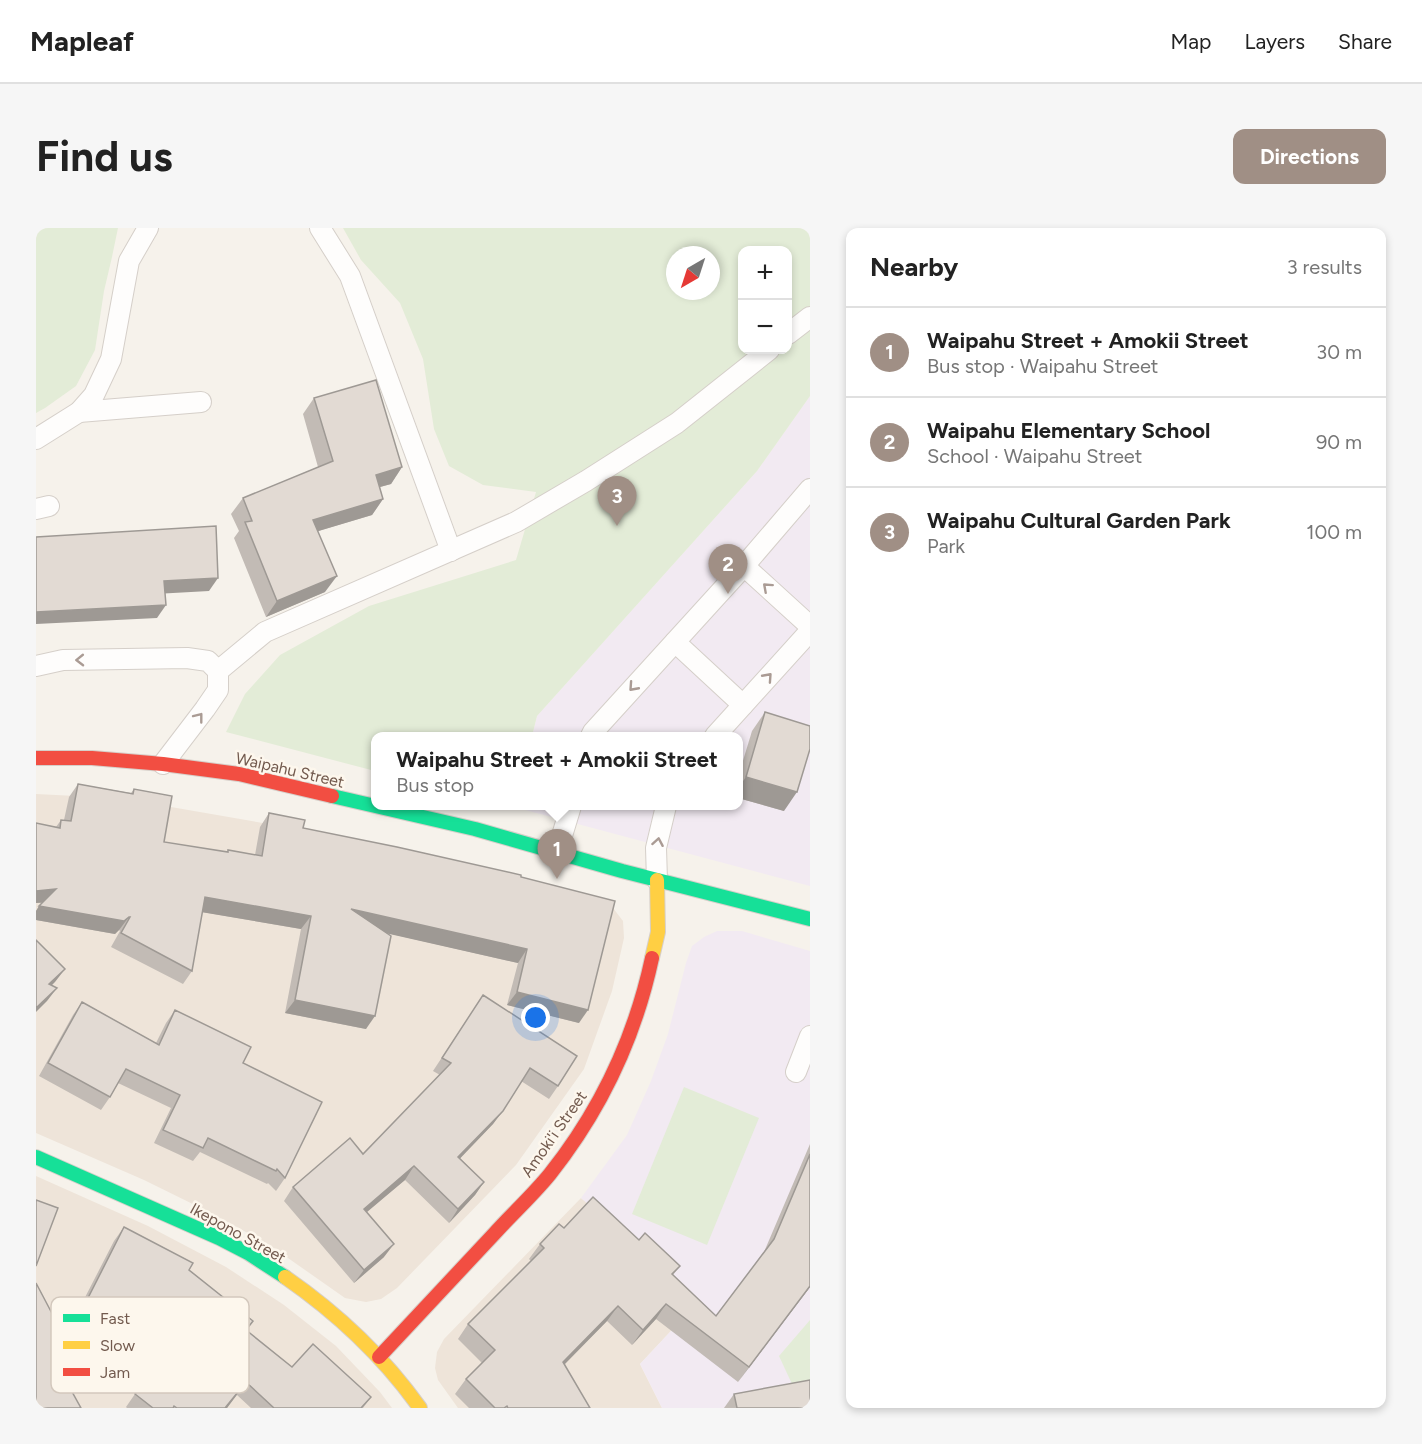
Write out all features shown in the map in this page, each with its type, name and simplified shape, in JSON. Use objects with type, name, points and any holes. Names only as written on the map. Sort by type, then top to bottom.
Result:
[{"type":"street","name":"Waipahu Street","points":[[36,758],[92,758],[239,774],[371,804]]},
{"type":"street","name":"Waipahu Street","points":[[397,810],[810,919]]},
{"type":"street","name":"Amoki'i Street","points":[[379,1357],[549,1175],[582,1129],[605,1090],[628,1040],[646,988],[658,932],[657,880]]},
{"type":"street","name":"Ikepono Street","points":[[36,1156],[176,1218],[246,1252],[334,1314],[379,1357],[420,1408]]},
{"type":"lane","points":[[36,439],[79,412],[94,395],[111,359],[129,261],[148,228]]},
{"type":"lane","points":[[320,228],[350,276],[451,551]]},
{"type":"lane","points":[[792,331],[810,317]]},
{"type":"lane","points":[[218,671],[265,632],[516,522],[677,423],[764,354]]},
{"type":"lane","points":[[79,412],[201,402]]},
{"type":"lane","points":[[593,732],[744,566],[810,489]]},
{"type":"lane","points":[[744,566],[810,626]]},
{"type":"lane","points":[[719,732],[810,631]]},
{"type":"lane","points":[[675,642],[743,705]]},
{"type":"lane","points":[[36,666],[63,660],[187,658],[208,661],[218,671],[218,690],[163,764]]},
{"type":"lane","points":[[557,852],[570,810]]},
{"type":"lane","points":[[657,880],[656,848],[665,810]]},
{"type":"lane","points":[[796,1072],[810,1036]]},
{"type":"shaded area","points":[[810,396],[810,886],[525,810],[743,810],[743,732],[533,732],[537,716],[757,471]]},
{"type":"shaded area","points":[[36,794],[96,797],[280,826],[613,908],[623,921],[624,938],[612,991],[584,1069],[516,1165],[397,1288],[381,1299],[366,1302],[345,1298],[268,1244],[211,1213],[144,1180],[36,1133]]},
{"type":"shaded area","points":[[717,931],[742,931],[810,951],[810,1408],[662,1408],[640,1364],[700,1300],[581,1198],[627,1135],[651,1081],[668,1034],[692,946]]},
{"type":"shaded area","points":[[36,1176],[148,1226],[226,1267],[284,1305],[336,1346],[380,1392],[392,1408],[36,1408]]},
{"type":"shaded area","points":[[581,1198],[700,1300],[640,1364],[662,1408],[458,1408],[438,1380],[435,1368],[437,1352],[444,1339]]},
{"type":"green space","points":[[36,228],[118,228],[104,291],[95,350],[76,386],[36,413]]},
{"type":"green space","points":[[343,228],[810,228],[810,396],[757,471],[537,716],[533,732],[371,732],[371,770],[226,732],[245,694],[280,655],[369,606],[516,560],[536,492],[483,485],[449,466],[434,429],[423,359],[400,303],[361,260]]},
{"type":"green space","points":[[684,1087],[759,1118],[707,1245],[632,1214]]},
{"type":"green space","points":[[810,1320],[810,1381],[792,1384],[779,1356]]},
{"type":"building","points":[[376,380],[402,467],[376,475],[383,499],[313,520],[337,576],[277,601],[245,522],[252,521],[243,498],[333,461],[314,398]]},
{"type":"building","points":[[216,526],[218,578],[164,581],[166,605],[36,612],[36,537]]},
{"type":"building","points":[[765,712],[810,726],[810,749],[797,792],[746,777]]},
{"type":"building","points":[[78,784],[133,794],[134,789],[172,796],[164,842],[262,856],[269,813],[305,820],[303,828],[521,875],[521,877],[615,901],[588,1010],[517,992],[527,949],[351,909],[391,936],[375,1016],[295,1000],[311,916],[205,897],[192,971],[121,933],[130,917],[124,921],[39,906],[56,889],[36,891],[36,823],[60,828],[61,820],[71,821]]},
{"type":"building","points":[[36,940],[65,969],[49,984],[57,988],[36,1008]]},
{"type":"building","points":[[483,995],[577,1056],[558,1086],[530,1068],[503,1111],[458,1157],[484,1182],[458,1209],[414,1166],[364,1209],[394,1244],[364,1270],[293,1187],[350,1138],[363,1154],[451,1063],[442,1058]]},
{"type":"building","points":[[82,1002],[159,1045],[175,1010],[251,1047],[243,1063],[322,1102],[285,1178],[277,1169],[276,1171],[208,1138],[203,1148],[163,1130],[180,1095],[126,1069],[110,1097],[48,1063]]},
{"type":"building","points":[[810,1154],[810,1286],[749,1367],[666,1304],[643,1330],[618,1306],[563,1362],[590,1408],[508,1408],[507,1406],[495,1408],[466,1379],[495,1350],[468,1324],[544,1248],[540,1244],[559,1224],[564,1228],[593,1197],[639,1240],[645,1233],[680,1266],[672,1274],[716,1316],[774,1239]]},
{"type":"building","points":[[36,1200],[58,1208],[36,1266]]},
{"type":"building","points":[[124,1227],[193,1263],[189,1270],[223,1297],[89,1297]]},
{"type":"building","points":[[36,1283],[51,1312],[51,1393],[73,1393],[81,1408],[36,1408]]},
{"type":"building","points":[[249,1332],[292,1367],[313,1344],[371,1397],[361,1408],[274,1408],[249,1385]]},
{"type":"building","points":[[810,1380],[810,1408],[737,1408],[734,1394]]},
{"type":"building","points":[[237,1393],[225,1408],[177,1408],[174,1406],[173,1408],[153,1408],[135,1394]]},
{"type":"traffic: fast","points":[[332,796],[371,805]]},
{"type":"traffic: fast","points":[[393,810],[475,829],[622,871],[810,919]]},
{"type":"traffic: fast","points":[[36,1157],[219,1238],[248,1253],[285,1277]]},
{"type":"traffic: slow","points":[[652,958],[658,932],[657,880]]},
{"type":"traffic: slow","points":[[285,1277],[323,1305],[375,1353],[420,1408]]},
{"type":"traffic: jam","points":[[36,758],[92,758],[163,764],[239,774],[332,796]]},
{"type":"traffic: jam","points":[[379,1357],[537,1189],[568,1150],[585,1125],[613,1072],[636,1016],[652,958]]},
{"type":"place","name":"Waipahu Cultural Garden Park","points":[[617,526]]},
{"type":"place","name":"Waipahu Elementary School","points":[[728,594]]},
{"type":"place","name":"Waipahu Street + Amokii Street","points":[[557,879]]}]
